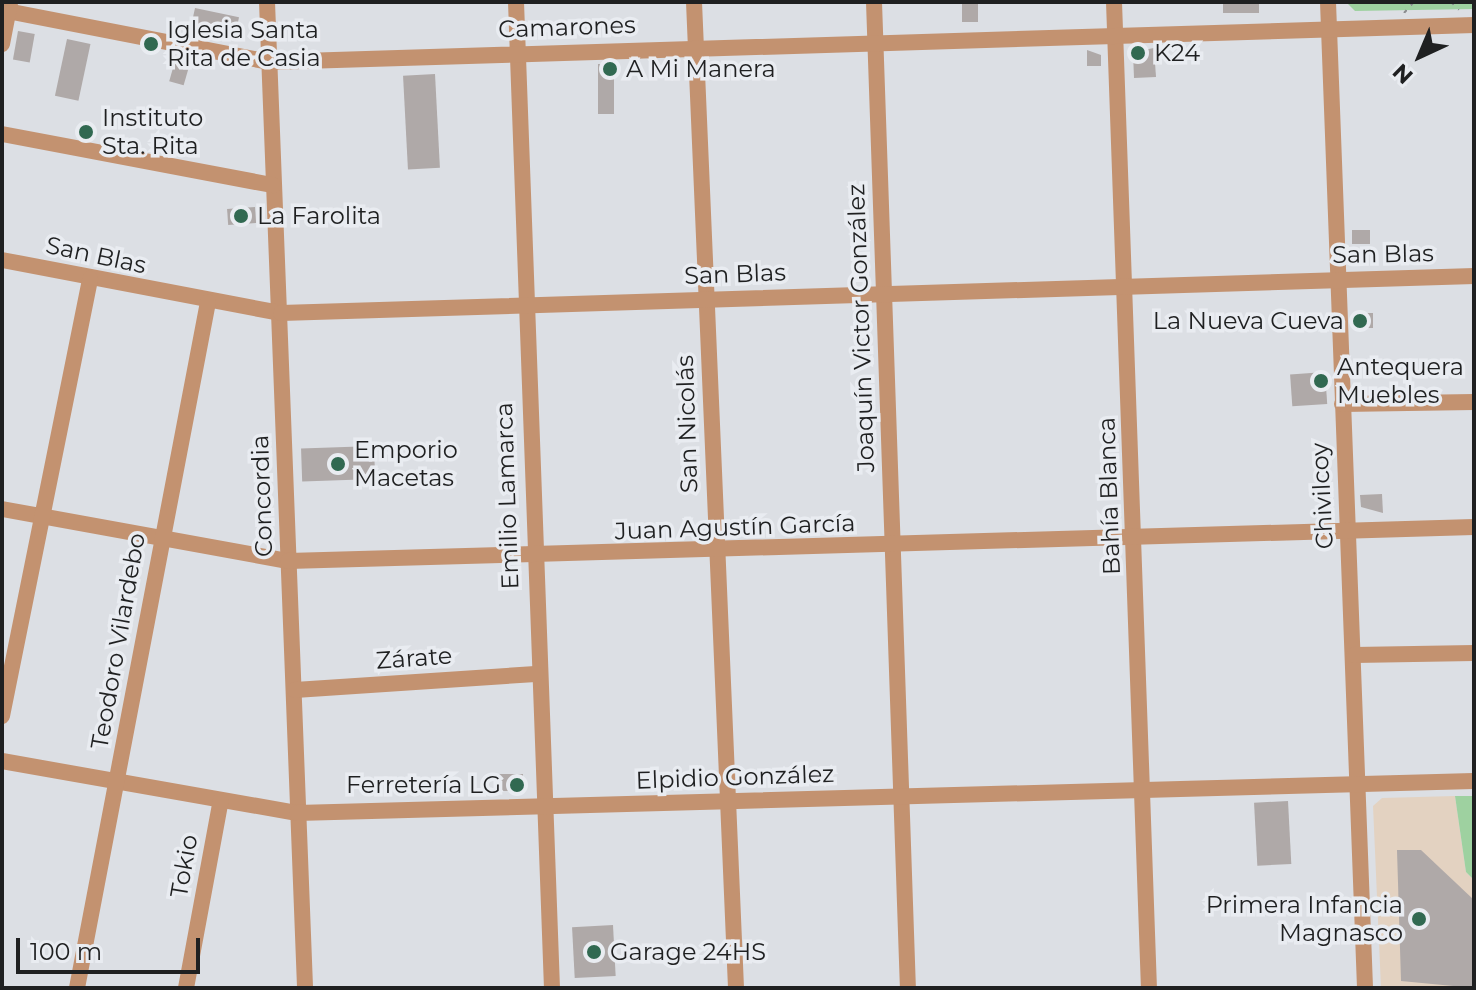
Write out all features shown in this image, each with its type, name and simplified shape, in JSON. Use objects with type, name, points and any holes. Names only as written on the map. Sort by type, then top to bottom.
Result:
[{"type":"street","name":"Concordia","points":[[267,2],[305,988]]},
{"type":"street","name":"Emilio Lamarca","points":[[516,2],[535,674],[552,988]]},
{"type":"street","name":"San Nicolás","points":[[694,2],[736,988]]},
{"type":"street","name":"Joaquín Victor González","points":[[874,2],[908,988]]},
{"type":"street","name":"Bahía Blanca","points":[[1114,2],[1149,988]]},
{"type":"street","name":"Chivilcoy","points":[[1328,2],[1365,988]]},
{"type":"street","name":"Camarones","points":[[6,8],[270,62],[875,40],[1474,25]]},
{"type":"street","points":[[2,44],[6,8]]},
{"type":"street","points":[[2,134],[273,185]]},
{"type":"street","name":"San Blas","points":[[2,260],[208,302],[281,313],[1474,276]]},
{"type":"street","points":[[2,716],[90,279]]},
{"type":"street","name":"Teodoro Vilardebo","points":[[77,988],[118,781],[160,540],[208,302]]},
{"type":"street","points":[[1342,404],[1474,402]]},
{"type":"street","name":"Juan Agustín García","points":[[2,509],[288,561],[533,560],[892,544],[1474,527]]},
{"type":"street","points":[[1354,655],[1474,653]]},
{"type":"street","name":"Zárate","points":[[295,690],[535,674]]},
{"type":"street","name":"Elpidio González","points":[[2,761],[297,813],[1474,781]]},
{"type":"street","name":"Tokio","points":[[186,988],[221,800]]},
{"type":"shaded area","points":[[1455,796],[1466,872],[1474,880],[1474,988],[1381,988],[1373,806],[1382,798]]},
{"type":"green space","points":[[1346,2],[1474,2],[1474,9],[1355,11]]},
{"type":"green space","points":[[1455,796],[1474,796],[1474,880],[1466,872]]},
{"type":"building","points":[[962,2],[978,2],[978,22],[962,22]]},
{"type":"building","points":[[1223,2],[1259,2],[1259,13],[1223,13]]},
{"type":"building","points":[[195,8],[239,17],[235,37],[191,28]]},
{"type":"building","points":[[18,31],[35,34],[30,63],[13,60]]},
{"type":"building","points":[[67,39],[90,44],[78,101],[55,96]]},
{"type":"building","points":[[1154,48],[1156,77],[1134,78],[1133,52]]},
{"type":"building","points":[[1087,50],[1101,55],[1101,66],[1087,66]]},
{"type":"building","points":[[175,61],[189,65],[184,85],[169,81]]},
{"type":"building","points":[[598,64],[614,64],[614,114],[598,114]]},
{"type":"building","points":[[435,74],[440,168],[408,170],[403,76]]},
{"type":"building","name":"La Farolita","points":[[255,207],[256,223],[228,225],[227,209]]},
{"type":"building","points":[[1352,230],[1370,230],[1370,244],[1352,244]]},
{"type":"building","points":[[1354,313],[1373,313],[1373,328],[1354,328]]},
{"type":"building","points":[[1325,372],[1327,404],[1292,406],[1290,374]]},
{"type":"building","name":"Emporio Macetas","points":[[374,446],[375,479],[302,482],[301,449]]},
{"type":"building","points":[[1382,494],[1383,513],[1361,507],[1360,495]]},
{"type":"building","points":[[498,774],[523,774],[523,791],[498,791]]},
{"type":"building","points":[[1288,801],[1291,864],[1257,866],[1254,803]]},
{"type":"building","points":[[1397,850],[1421,850],[1474,900],[1474,988],[1401,981]]},
{"type":"building","name":"Garage 24HS","points":[[613,925],[616,976],[575,978],[572,927]]},
{"type":"place","name":"Iglesia Santa Rita de Casia","points":[[151,44]]},
{"type":"place","name":"K24","points":[[1138,53]]},
{"type":"place","name":"A Mi Manera","points":[[610,69]]},
{"type":"place","name":"Instituto Sta. Rita","points":[[86,132]]},
{"type":"place","name":"La Farolita","points":[[241,216]]},
{"type":"place","name":"La Nueva Cueva","points":[[1360,321]]},
{"type":"place","name":"Antequera Muebles","points":[[1321,381]]},
{"type":"place","name":"Emporio Macetas","points":[[338,464]]},
{"type":"place","name":"Ferretería LG","points":[[517,785]]},
{"type":"place","name":"Primera Infancia Magnasco","points":[[1419,919]]},
{"type":"place","name":"Garage 24HS","points":[[594,952]]}]
